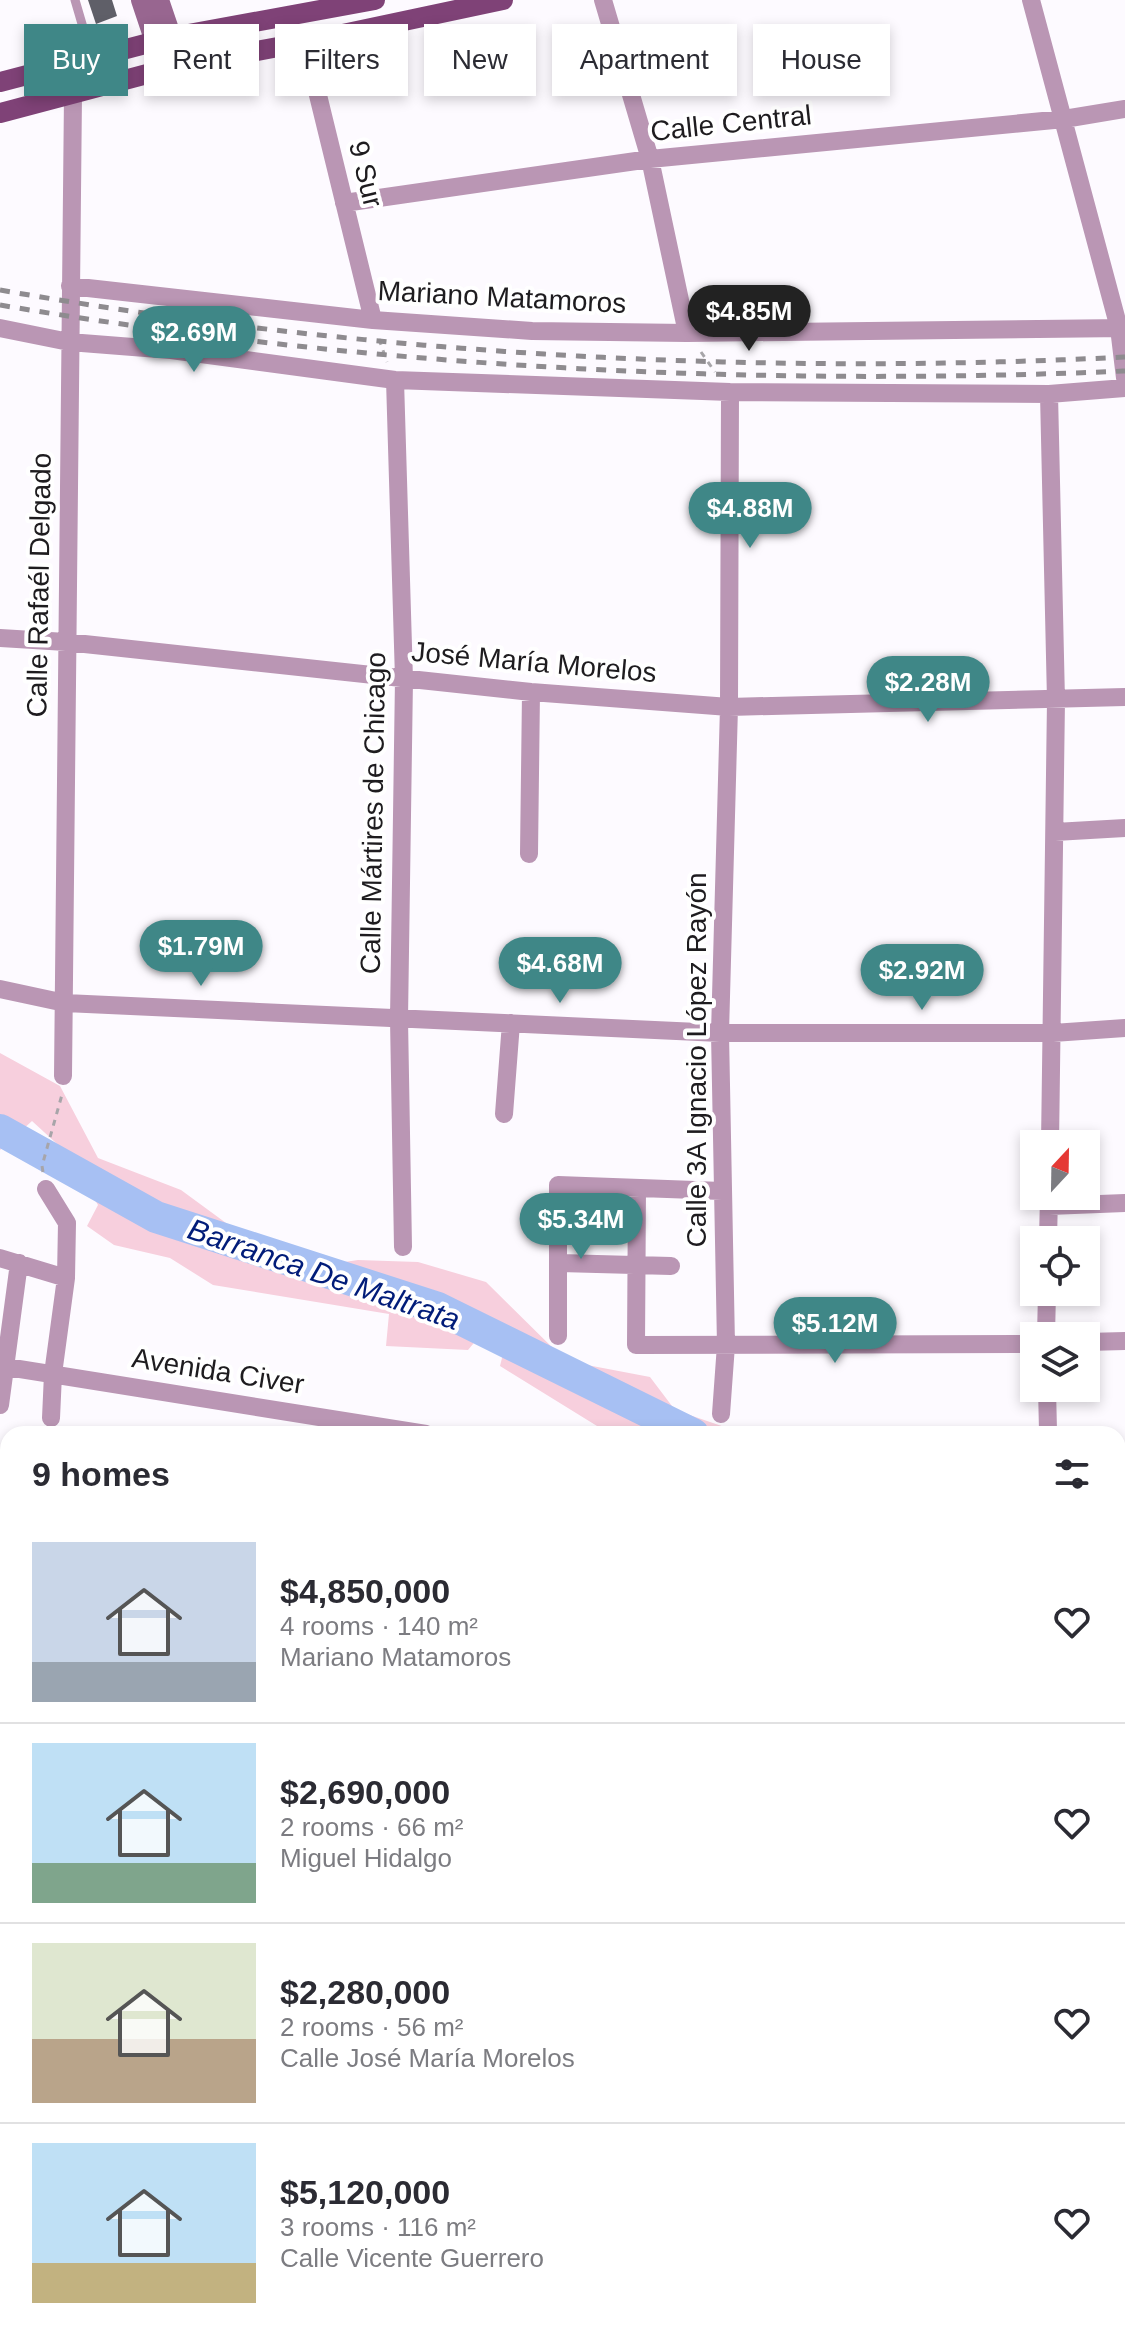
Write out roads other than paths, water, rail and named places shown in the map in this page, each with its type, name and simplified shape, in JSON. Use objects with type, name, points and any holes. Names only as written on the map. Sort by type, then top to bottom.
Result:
[{"type":"main road","points":[[141,0],[155,24]]},
{"type":"main road","points":[[159,0],[162,24]]},
{"type":"main road","points":[[245,24],[375,0]]},
{"type":"main road","points":[[376,24],[451,5],[503,0]]},
{"type":"main road","points":[[0,82],[24,76]]},
{"type":"main road","points":[[0,113],[69,96]]},
{"type":"street","points":[[603,0],[650,159],[687,333]]},
{"type":"street","points":[[1031,0],[1122,328],[1125,378]]},
{"type":"street","name":"Calle Rafaél Delgado","points":[[63,1076],[73,96]]},
{"type":"street","name":"9 Sur","points":[[318,96],[373,320]]},
{"type":"street","name":"Calle Central","points":[[344,203],[650,159],[1064,119],[1125,109]]},
{"type":"street","name":"Mariano Matamoros","points":[[70,286],[373,320],[532,331],[687,333],[1122,328]]},
{"type":"street","points":[[0,328],[69,342],[171,350],[395,380],[730,392],[1049,394],[1125,388]]},
{"type":"street","name":"Calle Mártires de Chicago","points":[[395,380],[404,679],[399,1019],[403,1247]]},
{"type":"street","name":"Calle 3A Ignacio López Rayón","points":[[721,1414],[726,1345],[720,1033],[729,707],[730,392]]},
{"type":"street","points":[[1049,394],[1056,700],[1050,1130]]},
{"type":"street","name":"José María Morelos","points":[[0,638],[66,642],[531,692],[729,707],[1125,697]]},
{"type":"street","points":[[529,854],[531,692]]},
{"type":"street","points":[[1055,832],[1125,828]]},
{"type":"street","points":[[0,989],[65,1003],[720,1033],[1053,1033],[1125,1028]]},
{"type":"street","points":[[504,1114],[511,1023]]},
{"type":"street","points":[[558,1336],[558,1185],[722,1191]]},
{"type":"street","points":[[637,1188],[636,1345],[1020,1344]]},
{"type":"street","points":[[46,1189],[67,1223],[66,1278],[53,1374],[51,1418]]},
{"type":"street","points":[[1100,1202],[1125,1203]]},
{"type":"street","points":[[0,1258],[66,1278]]},
{"type":"street","points":[[0,1405],[19,1263]]},
{"type":"street","points":[[560,1263],[671,1266]]},
{"type":"street","points":[[1100,1342],[1125,1341]]},
{"type":"street","name":"Avenida Civer","points":[[3,1367],[377,1426]]},
{"type":"street","points":[[1047,1402],[1048,1426]]},
{"type":"lane","points":[[75,0],[82,24]]},
{"type":"waterway","name":"Barranca De Maltrata","points":[[0,1130],[156,1217],[438,1308],[677,1426]]},
{"type":"railway","points":[[0,290],[279,331],[561,355],[843,364],[1125,357]]},
{"type":"railway","points":[[0,305],[140,327],[280,344],[561,368],[843,376],[1125,371]]}]
